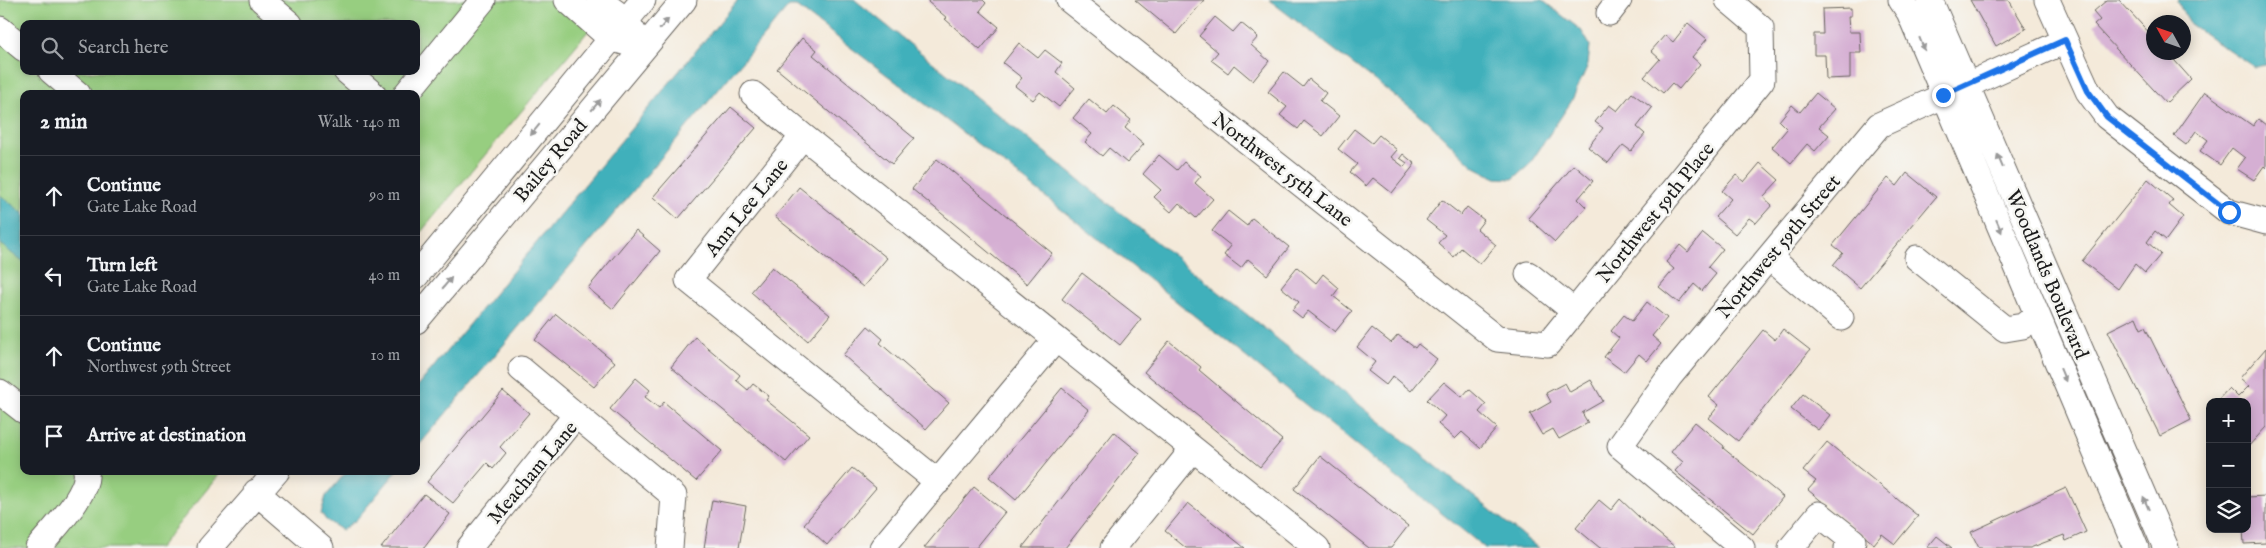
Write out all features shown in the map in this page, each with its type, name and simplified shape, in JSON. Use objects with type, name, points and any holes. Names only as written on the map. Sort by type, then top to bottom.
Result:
[{"type":"street","points":[[262,0],[285,20]]},
{"type":"street","points":[[409,90],[483,0]]},
{"type":"street","points":[[567,0],[618,29],[644,47]]},
{"type":"street","points":[[599,0],[618,29]]},
{"type":"street","name":"Bailey Road","points":[[420,271],[642,0]]},
{"type":"street","name":"Bailey Road","points":[[420,316],[684,0]]},
{"type":"street","name":"Northwest 55th Lane","points":[[1069,0],[1497,339]]},
{"type":"street","name":"Northwest 59th Place","points":[[1497,339],[1548,344],[1762,80],[1761,28],[1728,0]]},
{"type":"street","name":"Woodlands Boulevard","points":[[1901,0],[1909,12],[2136,548]]},
{"type":"street","name":"Woodlands Boulevard","points":[[1930,0],[1967,84],[2157,545]]},
{"type":"street","points":[[2047,0],[2088,91],[2107,117],[2229,212],[2266,222]]},
{"type":"street","points":[[0,28],[20,45]]},
{"type":"street","name":"Northwest 59th Street","points":[[1742,548],[1620,446],[1670,376],[1879,125],[2065,40]]},
{"type":"street","points":[[56,75],[73,90]]},
{"type":"street","points":[[351,75],[368,90]]},
{"type":"street","points":[[753,94],[1101,377],[1317,548]]},
{"type":"street","name":"Ann Lee Lane","points":[[803,136],[688,280],[938,482]]},
{"type":"street","points":[[1769,256],[1841,318]]},
{"type":"street","points":[[1918,258],[2005,329],[2023,326],[2037,315]]},
{"type":"street","points":[[1528,274],[1574,312]]},
{"type":"street","points":[[882,548],[1056,339]]},
{"type":"street","points":[[521,369],[576,415]]},
{"type":"street","points":[[0,392],[20,409]]},
{"type":"street","name":"Meacham Lane","points":[[469,548],[576,415],[674,496],[670,548]]},
{"type":"street","points":[[1113,548],[1193,449]]},
{"type":"street","points":[[38,548],[78,499],[87,480],[86,475]]},
{"type":"street","points":[[210,548],[268,475]]},
{"type":"street","points":[[256,492],[273,475]]},
{"type":"street","points":[[256,492],[321,548]]},
{"type":"street","points":[[1791,548],[1819,514],[1853,541],[1846,548]]},
{"type":"green space","points":[[0,0],[614,0],[420,233],[420,90],[20,90],[20,475],[219,475],[159,548],[0,548]]},
{"type":"water","points":[[738,0],[855,0],[1538,548],[1485,548],[1008,167],[796,6],[789,6],[420,444],[420,383]]},
{"type":"water","points":[[1269,0],[1542,0],[1581,30],[1590,45],[1588,65],[1571,102],[1529,165],[1513,179],[1496,178],[1473,166],[1426,120]]},
{"type":"water","points":[[2178,0],[2266,0],[2266,65],[2254,67],[2191,25],[2191,15],[2185,15],[2177,2]]},
{"type":"water","points":[[0,195],[20,211],[20,260],[0,244]]},
{"type":"water","points":[[344,475],[394,475],[356,520],[342,530],[326,520],[321,513],[326,496]]},
{"type":"building","points":[[929,0],[983,0],[986,3],[980,11],[999,27],[980,50],[945,19],[947,18],[928,2]]},
{"type":"building","points":[[1135,0],[1204,0],[1176,34]]},
{"type":"building","points":[[1970,0],[2009,0],[2026,29],[1996,46]]},
{"type":"building","points":[[2107,0],[2119,0],[2146,29],[2146,60],[2174,60],[2191,79],[2166,103],[2094,25],[2100,20],[2093,12]]},
{"type":"building","points":[[1851,8],[1851,16],[1848,16],[1849,32],[1860,32],[1861,53],[1850,53],[1850,78],[1826,79],[1825,55],[1814,55],[1814,34],[1823,34],[1822,9]]},
{"type":"building","points":[[1215,17],[1233,32],[1241,23],[1258,37],[1251,45],[1269,61],[1253,81],[1234,65],[1228,73],[1211,60],[1218,52],[1199,36]]},
{"type":"building","points":[[1688,23],[1707,39],[1692,57],[1700,64],[1679,89],[1672,83],[1663,93],[1644,77],[1660,59],[1651,51],[1665,35],[1673,42]]},
{"type":"building","points":[[802,38],[817,50],[813,55],[914,138],[892,164],[777,69]]},
{"type":"building","points":[[1019,43],[1038,58],[1045,50],[1062,63],[1056,72],[1075,88],[1059,107],[1040,92],[1033,100],[1015,86],[1022,78],[1003,63]]},
{"type":"building","points":[[1284,72],[1303,87],[1309,79],[1326,93],[1320,101],[1339,116],[1323,136],[1304,121],[1298,129],[1280,115],[1287,107],[1268,92]]},
{"type":"building","points":[[2205,92],[2253,126],[2258,119],[2266,125],[2266,168],[2264,166],[2254,180],[2237,169],[2245,158],[2232,148],[2220,165],[2200,151],[2208,140],[2196,131],[2186,145],[2174,136]]},
{"type":"building","points":[[1632,93],[1652,108],[1637,127],[1645,134],[1631,151],[1623,145],[1608,163],[1588,147],[1603,128],[1595,122],[1609,105],[1617,111]]},
{"type":"building","points":[[1816,93],[1835,109],[1819,127],[1829,135],[1815,151],[1807,144],[1791,163],[1772,147],[1787,129],[1779,121],[1792,105],[1800,112]]},
{"type":"building","points":[[1089,99],[1107,114],[1114,106],[1131,120],[1125,128],[1144,144],[1127,163],[1109,148],[1102,156],[1085,142],[1092,134],[1073,118]]},
{"type":"building","points":[[731,107],[756,128],[678,219],[653,197]]},
{"type":"building","points":[[1354,129],[1372,143],[1379,135],[1397,150],[1391,157],[1404,167],[1407,163],[1400,158],[1403,154],[1415,164],[1392,193],[1373,178],[1366,186],[1350,172],[1357,164],[1338,149]]},
{"type":"building","points":[[1159,155],[1177,170],[1184,162],[1201,176],[1195,183],[1213,199],[1196,218],[1179,203],[1171,212],[1154,197],[1161,190],[1143,174]]},
{"type":"building","points":[[937,159],[1052,253],[1027,284],[912,189]]},
{"type":"building","points":[[1760,163],[1779,180],[1763,197],[1772,205],[1756,223],[1749,218],[1735,234],[1715,217],[1731,199],[1722,191],[1736,175],[1744,182]]},
{"type":"building","points":[[1574,165],[1593,181],[1578,199],[1586,207],[1555,242],[1528,218]]},
{"type":"building","points":[[1907,173],[1936,197],[1860,288],[1833,265],[1843,253],[1833,245],[1888,178],[1897,186]]},
{"type":"building","points":[[2148,179],[2173,200],[2169,205],[2183,217],[2166,240],[2155,231],[2147,242],[2161,254],[2145,273],[2135,264],[2118,289],[2082,261]]},
{"type":"building","points":[[799,187],[887,258],[863,287],[775,217]]},
{"type":"building","points":[[1442,200],[1461,215],[1467,207],[1484,220],[1477,229],[1496,245],[1480,264],[1461,248],[1454,257],[1438,243],[1445,235],[1426,220]]},
{"type":"building","points":[[1228,211],[1247,226],[1252,218],[1289,247],[1267,275],[1248,259],[1241,268],[1224,255],[1231,246],[1212,231]]},
{"type":"building","points":[[636,230],[660,251],[613,309],[588,288]]},
{"type":"building","points":[[1703,233],[1723,249],[1708,267],[1716,274],[1702,291],[1694,284],[1679,303],[1659,287],[1674,269],[1666,262],[1680,245],[1688,252]]},
{"type":"building","points":[[772,267],[830,315],[808,341],[751,292]]},
{"type":"building","points":[[1297,267],[1316,283],[1323,274],[1339,288],[1333,296],[1352,311],[1335,332],[1308,311],[1302,318],[1292,310],[1299,302],[1281,287]]},
{"type":"building","points":[[1082,273],[1141,319],[1120,345],[1062,299]]},
{"type":"building","points":[[1647,302],[1667,318],[1652,336],[1661,344],[1647,361],[1639,354],[1624,372],[1604,357],[1619,338],[1611,331],[1624,315],[1632,321]]},
{"type":"building","points":[[556,314],[615,362],[594,387],[535,340]]},
{"type":"building","points":[[2136,317],[2141,329],[2145,327],[2191,420],[2160,436],[2108,331]]},
{"type":"building","points":[[868,326],[883,339],[880,343],[949,403],[926,429],[843,355]]},
{"type":"building","points":[[1372,328],[1391,343],[1398,335],[1415,348],[1418,344],[1437,359],[1411,391],[1393,376],[1386,385],[1368,371],[1375,362],[1357,347]]},
{"type":"building","points":[[1783,329],[1810,350],[1738,441],[1709,418],[1719,405],[1709,397],[1763,330],[1775,340]]},
{"type":"building","points":[[695,337],[740,375],[736,380],[748,390],[753,384],[769,396],[766,400],[809,435],[786,462],[671,367]]},
{"type":"building","points":[[1169,341],[1201,367],[1199,370],[1282,440],[1260,467],[1144,372]]},
{"type":"building","points":[[2266,348],[2266,427],[2251,444],[2251,398],[2220,398],[2229,388],[2238,397],[2249,386],[2240,378]]},
{"type":"building","points":[[636,378],[650,390],[645,397],[659,408],[664,402],[722,451],[696,481],[610,409]]},
{"type":"building","points":[[1591,380],[1603,401],[1582,413],[1588,423],[1559,439],[1553,429],[1542,435],[1530,414],[1551,402],[1546,393],[1565,383],[1570,392]]},
{"type":"building","points":[[1444,382],[1462,397],[1469,389],[1486,404],[1479,412],[1497,428],[1480,448],[1462,432],[1455,439],[1438,424],[1445,416],[1427,400]]},
{"type":"building","points":[[1062,388],[1089,410],[1016,500],[989,477]]},
{"type":"building","points":[[503,391],[529,413],[500,447],[506,453],[493,469],[487,463],[453,503],[427,482]]},
{"type":"building","points":[[1803,394],[1830,415],[1818,430],[1791,409]]},
{"type":"building","points":[[1695,422],[1724,446],[1723,448],[1783,497],[1753,534],[1675,471],[1683,462],[1671,452]]},
{"type":"building","points":[[1114,432],[1140,453],[1065,548],[1022,548]]},
{"type":"building","points":[[1827,442],[1918,516],[1895,544],[1882,534],[1874,544],[1808,490],[1816,481],[1803,471]]},
{"type":"building","points":[[1320,456],[1408,526],[1391,548],[1369,548],[1294,489]]},
{"type":"building","points":[[852,468],[876,488],[827,545],[804,524]]},
{"type":"building","points":[[974,487],[1005,512],[976,548],[924,548]]},
{"type":"building","points":[[2066,488],[2086,532],[2066,541],[2064,535],[2030,548],[1979,548],[1971,532]]},
{"type":"building","points":[[424,494],[450,514],[424,548],[381,548]]},
{"type":"building","points":[[2266,496],[2266,543],[2244,544],[2243,533],[2251,533],[2251,497]]},
{"type":"building","points":[[1620,499],[1676,548],[1600,548],[1576,528],[1599,500],[1611,510]]},
{"type":"building","points":[[712,500],[746,506],[739,548],[704,548]]},
{"type":"building","points":[[1188,503],[1245,548],[1186,548],[1165,531]]},
{"type":"building","points":[[1937,536],[1952,548],[1927,548]]},
{"type":"route","points":[[1943,95],[2065,40],[2088,91],[2107,117],[2229,212]]}]
